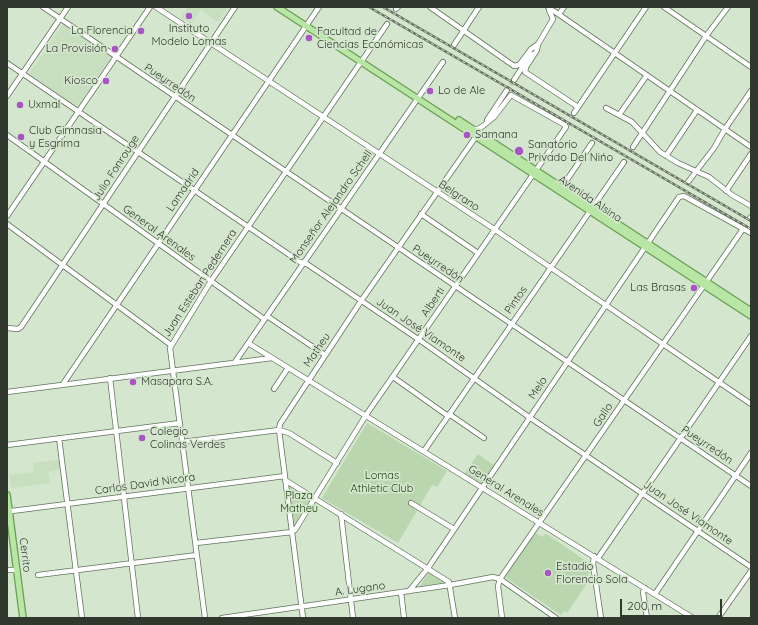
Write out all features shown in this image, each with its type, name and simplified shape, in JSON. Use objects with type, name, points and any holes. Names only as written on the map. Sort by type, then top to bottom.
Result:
[{"type":"main road","name":"Avenida Alsina","points":[[277,7],[308,23]]},
{"type":"main road","name":"Avenida Alsina","points":[[284,7],[705,284],[751,316]]},
{"type":"main road","name":"Avenida Alsina","points":[[420,97],[473,129],[478,134],[485,136],[534,171],[562,187],[591,209]]},
{"type":"main road","name":"Avenida Alsina","points":[[705,284],[751,311]]},
{"type":"main road","name":"Cerrito","points":[[7,495],[23,618]]},
{"type":"street","name":"Pueyrredón","points":[[43,7],[751,486]]},
{"type":"street","points":[[7,96],[68,7]]},
{"type":"street","points":[[7,216],[115,56],[150,7]]},
{"type":"street","name":"Belgrano","points":[[156,7],[494,230],[751,404]]},
{"type":"street","name":"Julio Fonrouge","points":[[7,328],[18,329],[21,327],[235,7]]},
{"type":"street","name":"Lamadrid","points":[[63,384],[308,23],[317,7]]},
{"type":"street","name":"Lamadrid","points":[[308,23],[322,7]]},
{"type":"street","points":[[430,7],[516,67],[532,47],[538,44]]},
{"type":"street","points":[[454,45],[479,7]]},
{"type":"street","points":[[548,7],[751,147]]},
{"type":"street","points":[[514,80],[552,22],[554,16],[548,7]]},
{"type":"street","points":[[559,14],[564,7]]},
{"type":"street","points":[[574,113],[646,7]]},
{"type":"street","points":[[664,7],[751,67]]},
{"type":"street","points":[[633,147],[643,134],[706,36],[728,7]]},
{"type":"street","points":[[552,22],[560,18],[574,25]]},
{"type":"street","name":"Juan Esteban Pedernera","points":[[206,618],[170,350],[171,345],[247,226],[363,60],[386,24]]},
{"type":"street","points":[[538,44],[537,50],[526,67],[525,72],[578,107]]},
{"type":"street","name":"Monseñor Alejandro Schell","points":[[235,362],[340,209],[444,62]]},
{"type":"street","name":"Juan José Viamonte","points":[[7,63],[247,226],[361,300],[529,417],[751,567]]},
{"type":"street","points":[[619,115],[647,75]]},
{"type":"street","name":"Matheu","points":[[279,430],[281,422],[325,354],[361,300],[478,134],[488,113],[505,90]]},
{"type":"street","points":[[688,182],[711,153],[725,129],[751,91]]},
{"type":"street","name":"Matheu","points":[[473,129],[483,126],[494,117],[509,95],[514,95],[565,125]]},
{"type":"street","points":[[606,108],[632,122],[666,156],[709,177],[726,191],[751,206]]},
{"type":"street","points":[[666,156],[697,110]]},
{"type":"street","name":"Alberti","points":[[292,532],[295,530],[315,499],[366,415],[454,286],[566,127],[565,125]]},
{"type":"street","points":[[483,126],[485,136]]},
{"type":"street","name":"General Arenales","points":[[7,135],[211,281],[266,318],[325,354]]},
{"type":"street","points":[[562,187],[592,143]]},
{"type":"street","points":[[726,191],[751,154]]},
{"type":"street","name":"Pintos","points":[[424,451],[510,324],[624,162]]},
{"type":"street","name":"Melo","points":[[409,591],[428,568],[566,362],[682,196],[743,229]]},
{"type":"street","points":[[421,214],[478,253]]},
{"type":"street","points":[[7,224],[171,345]]},
{"type":"street","points":[[743,229],[751,233]]},
{"type":"street","name":"Gallo","points":[[500,579],[743,229]]},
{"type":"street","points":[[601,618],[593,564],[596,557],[643,493],[751,336]]},
{"type":"street","name":"General Arenales","points":[[248,343],[482,486],[693,618]]},
{"type":"street","points":[[7,392],[272,358]]},
{"type":"street","points":[[274,389],[288,368]]},
{"type":"street","points":[[393,377],[484,438]]},
{"type":"street","points":[[110,378],[138,618]]},
{"type":"street","points":[[7,445],[180,423]]},
{"type":"street","points":[[182,442],[279,430],[289,433],[337,463]]},
{"type":"street","points":[[279,430],[303,618]]},
{"type":"street","points":[[59,438],[82,618]]},
{"type":"street","points":[[655,594],[751,453]]},
{"type":"street","points":[[285,478],[315,499],[447,580],[450,585],[455,618]]},
{"type":"street","name":"Carlos David Nicora","points":[[8,509],[12,511],[188,487],[285,478]]},
{"type":"street","points":[[411,503],[454,529]]},
{"type":"street","points":[[341,514],[353,618]]},
{"type":"street","points":[[196,543],[292,532]]},
{"type":"street","points":[[38,575],[197,555]]},
{"type":"street","points":[[7,570],[17,570]]},
{"type":"street","points":[[718,618],[751,571]]},
{"type":"street","name":"A. Lugano","points":[[222,618],[255,616],[302,607],[450,585],[493,577],[500,579]]},
{"type":"street","points":[[502,618],[498,586],[500,579],[556,618]]},
{"type":"street","points":[[645,588],[643,592],[647,618]]},
{"type":"street","points":[[401,592],[404,618]]},
{"type":"shaded area","name":"Instituto Modelo Lomas","points":[[188,7],[228,7],[218,22],[201,10],[191,24],[181,17]]},
{"type":"shaded area","points":[[64,23],[112,56],[77,107],[29,74]]},
{"type":"shaded area","points":[[59,460],[60,470],[48,472],[50,483],[11,488],[9,475],[34,472],[33,463]]},
{"type":"green space","name":"Lomas Athletic Club","points":[[367,423],[447,471],[437,487],[432,485],[398,543],[322,498]]},
{"type":"green space","points":[[478,454],[495,466],[482,485],[464,474]]},
{"type":"green space","name":"Plaza Matheu","points":[[285,480],[315,499],[294,531]]},
{"type":"green space","name":"Estadio Florencio Sola","points":[[535,533],[543,537],[545,534],[548,535],[589,563],[586,568],[590,571],[587,577],[590,579],[567,613],[564,611],[561,615],[506,578],[505,575]]},
{"type":"green space","points":[[429,572],[443,581],[443,583],[420,586]]},
{"type":"tunnel","points":[[507,90],[514,80]]},
{"type":"railway","points":[[369,7],[751,229]]},
{"type":"railway","points":[[383,7],[751,221]]},
{"type":"place","name":"Instituto Modelo Lomas","points":[[189,16]]},
{"type":"place","name":"La Florencia","points":[[141,31]]},
{"type":"place","name":"Facultad de Ciencias Económicas","points":[[309,38]]},
{"type":"place","name":"La Provisión","points":[[115,49]]},
{"type":"place","name":"Kiosco","points":[[106,81]]},
{"type":"place","name":"Lo de Ale","points":[[430,91]]},
{"type":"place","name":"Uxmal","points":[[20,105]]},
{"type":"place","name":"Samana","points":[[467,135]]},
{"type":"place","name":"Club Gimnasia y Esgrima","points":[[21,137]]},
{"type":"place","name":"Sanatorio Privado Del Nińo","points":[[519,151]]},
{"type":"place","name":"Las Brasas","points":[[694,288]]},
{"type":"place","name":"Masapara S.A.","points":[[133,382]]},
{"type":"place","name":"Colegio Colinas Verdes","points":[[142,438]]},
{"type":"place","name":"Estadio Florencio Sola","points":[[548,573]]}]
